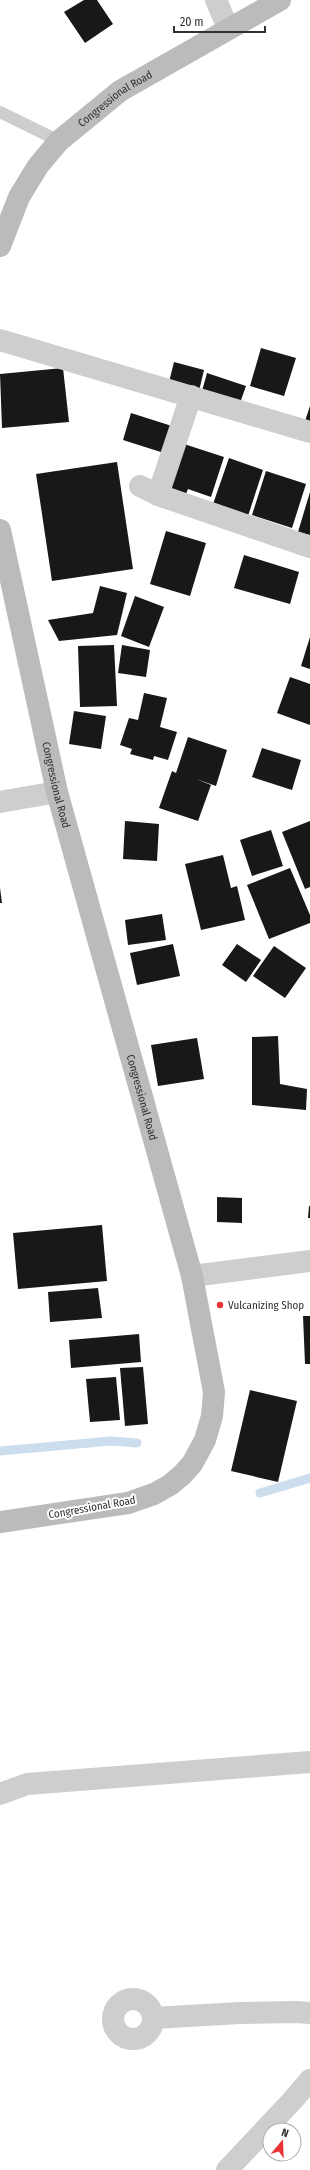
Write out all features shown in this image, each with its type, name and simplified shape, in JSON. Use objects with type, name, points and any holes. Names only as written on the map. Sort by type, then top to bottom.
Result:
[{"type":"main road","name":"Congressional Road","points":[[0,246],[19,197],[38,166],[59,141],[120,91],[228,28],[280,0]]},
{"type":"main road","name":"Congressional Road","points":[[0,530],[58,792],[192,1276],[214,1392],[212,1416],[205,1440],[192,1464],[170,1485],[154,1494],[128,1504],[0,1522]]},
{"type":"street","points":[[216,0],[228,28]]},
{"type":"street","points":[[0,340],[310,432]]},
{"type":"street","points":[[191,396],[149,490],[310,547]]},
{"type":"street","points":[[0,802],[58,792]]},
{"type":"street","points":[[192,1276],[310,1261]]},
{"type":"street","points":[[0,1794],[28,1784],[310,1762]]},
{"type":"street","points":[[153,2018],[280,2012],[310,2013]]},
{"type":"street","points":[[227,2170],[310,2080]]},
{"type":"lane","points":[[0,112],[59,141]]},
{"type":"building","points":[[84,0],[97,0],[113,24],[85,43],[64,12]]},
{"type":"building","points":[[261,348],[296,358],[284,396],[250,386]]},
{"type":"building","points":[[174,362],[204,370],[199,391],[169,382]]},
{"type":"building","points":[[63,368],[69,422],[2,428],[0,374]]},
{"type":"building","points":[[207,373],[246,386],[240,403],[202,391]]},
{"type":"building","points":[[310,406],[310,422],[305,421]]},
{"type":"building","points":[[131,413],[175,427],[167,454],[123,440]]},
{"type":"building","points":[[181,443],[224,457],[211,497],[188,489],[184,499],[165,492]]},
{"type":"building","points":[[229,458],[263,470],[248,516],[213,504]]},
{"type":"building","points":[[117,462],[133,569],[52,581],[36,474]]},
{"type":"building","points":[[266,471],[306,484],[292,528],[252,515]]},
{"type":"building","points":[[310,492],[310,535],[298,532]]},
{"type":"building","points":[[166,531],[206,543],[190,596],[150,584]]},
{"type":"building","points":[[244,555],[299,572],[290,604],[234,588]]},
{"type":"building","points":[[100,586],[127,593],[117,635],[59,641],[48,620],[93,613]]},
{"type":"building","points":[[135,596],[164,607],[149,647],[121,636]]},
{"type":"building","points":[[310,637],[310,669],[301,666]]},
{"type":"building","points":[[114,645],[117,706],[80,707],[78,646]]},
{"type":"building","points":[[122,645],[150,650],[146,677],[118,673]]},
{"type":"building","points":[[290,677],[310,684],[310,725],[277,713]]},
{"type":"building","points":[[144,693],[167,698],[160,727],[177,732],[168,760],[154,756],[153,760],[130,754],[132,749],[120,745],[129,718],[138,720]]},
{"type":"building","points":[[74,711],[106,716],[101,749],[69,744]]},
{"type":"building","points":[[188,737],[227,750],[216,786],[196,779],[211,785],[198,821],[159,808],[172,771],[176,773]]},
{"type":"building","points":[[262,748],[301,760],[292,790],[252,777]]},
{"type":"building","points":[[125,821],[159,824],[157,861],[123,859]]},
{"type":"building","points":[[310,821],[310,887],[305,889],[282,832]]},
{"type":"building","points":[[271,830],[283,866],[252,876],[240,840]]},
{"type":"building","points":[[223,855],[231,888],[237,886],[245,920],[201,930],[185,864]]},
{"type":"building","points":[[290,868],[310,915],[310,923],[269,939],[247,885]]},
{"type":"building","points":[[0,888],[2,903],[0,903]]},
{"type":"building","points":[[162,914],[166,940],[128,945],[125,920]]},
{"type":"building","points":[[173,944],[180,976],[137,985],[130,953]]},
{"type":"building","points":[[237,944],[261,960],[246,982],[222,965]]},
{"type":"building","points":[[274,946],[306,968],[285,998],[253,976]]},
{"type":"building","points":[[278,1036],[280,1084],[307,1089],[306,1110],[252,1105],[252,1037]]},
{"type":"building","points":[[197,1038],[204,1079],[158,1086],[151,1045]]},
{"type":"building","points":[[217,1197],[242,1198],[242,1223],[217,1222]]},
{"type":"building","points":[[309,1206],[310,1218],[308,1218]]},
{"type":"building","points":[[102,1225],[107,1281],[18,1289],[13,1233]]},
{"type":"building","points":[[98,1288],[102,1318],[50,1322],[48,1292]]},
{"type":"building","points":[[303,1316],[310,1316],[310,1364],[305,1364]]},
{"type":"building","points":[[139,1334],[141,1362],[71,1368],[69,1340]]},
{"type":"building","points":[[143,1367],[148,1424],[125,1426],[120,1368]]},
{"type":"building","points":[[116,1377],[120,1420],[90,1422],[86,1379]]},
{"type":"building","points":[[250,1390],[297,1401],[278,1482],[231,1471]]},
{"type":"waterway","points":[[0,1451],[111,1441],[137,1443]]},
{"type":"waterway","points":[[260,1493],[310,1478]]},
{"type":"place","name":"Vulcanizing Shop","points":[[220,1305]]}]
